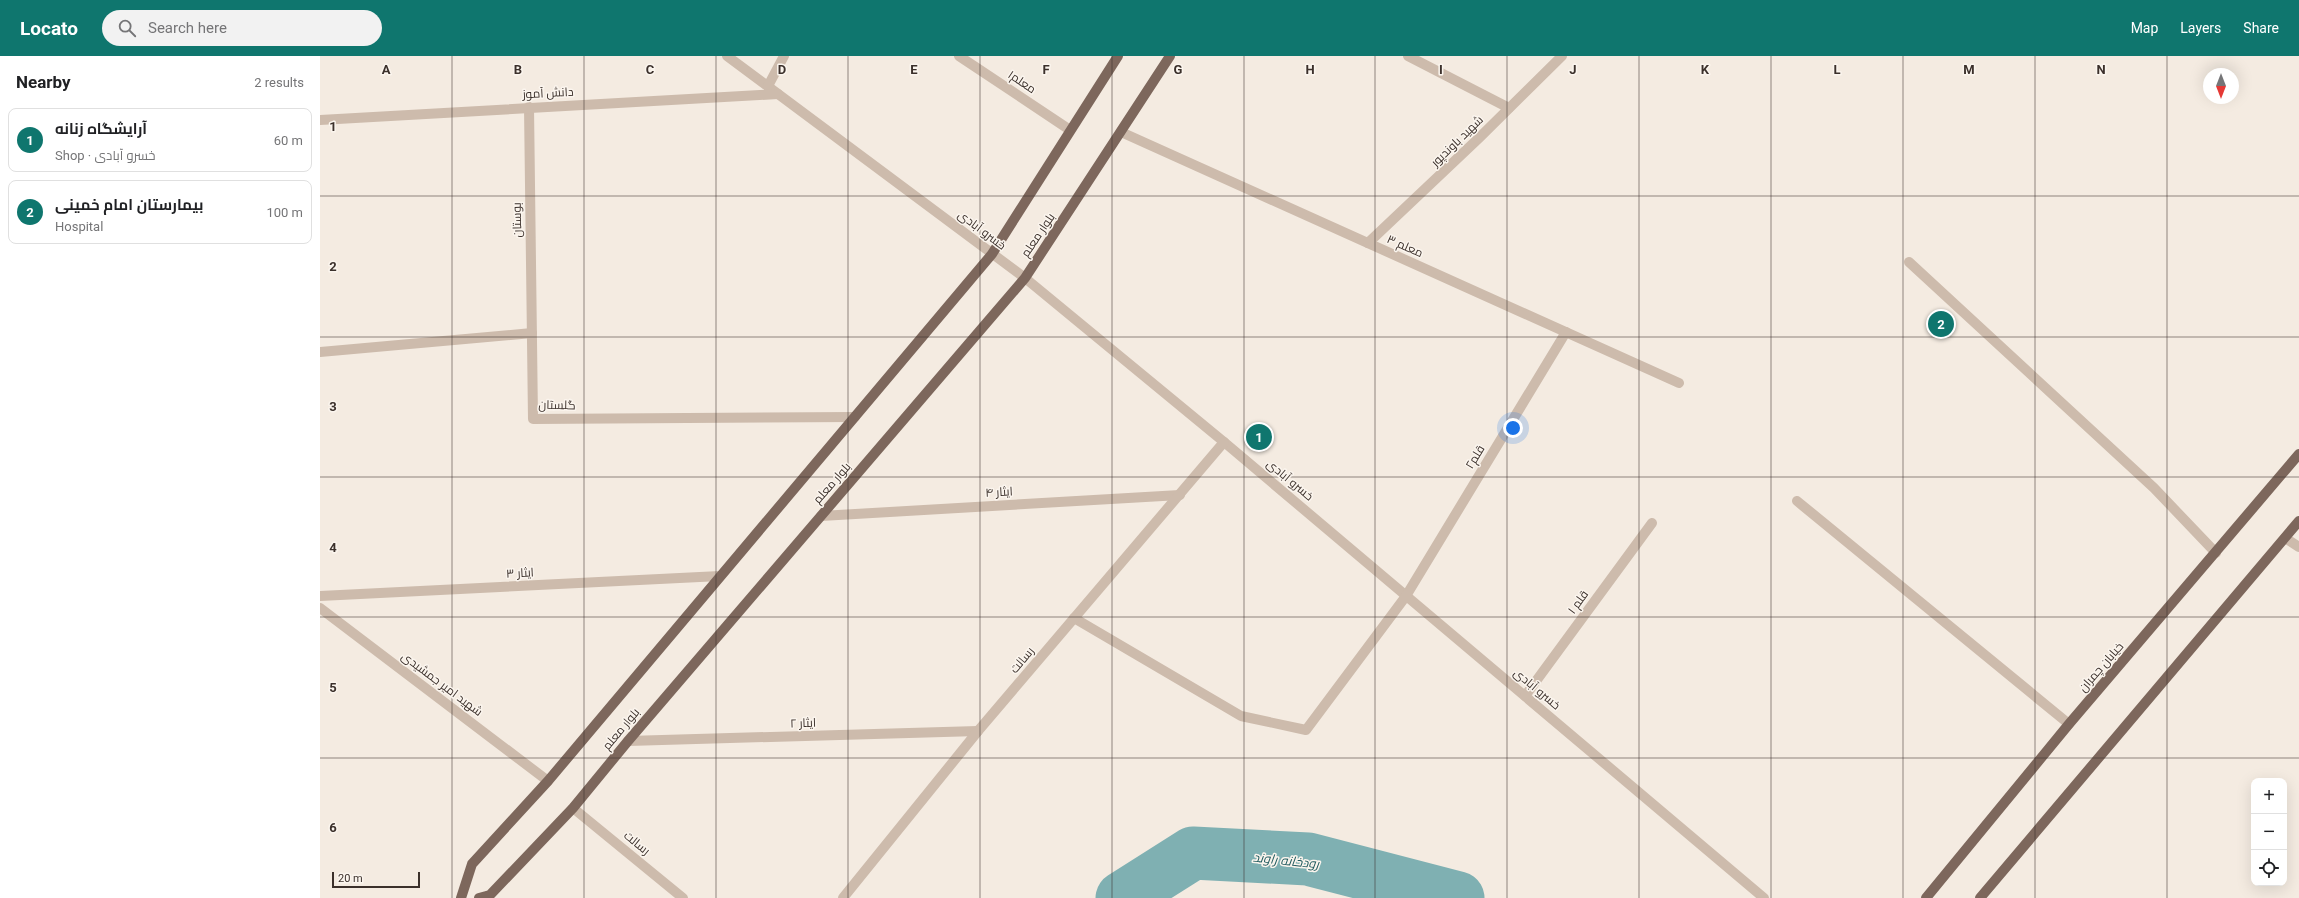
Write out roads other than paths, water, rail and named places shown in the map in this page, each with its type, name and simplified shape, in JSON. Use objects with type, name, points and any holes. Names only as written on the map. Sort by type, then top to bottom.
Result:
[{"type":"main road","name":"بلوار معلم","points":[[461,898],[472,864],[548,780],[992,254],[1118,56]]},
{"type":"main road","name":"بلوار معلم","points":[[479,898],[490,895],[573,808],[628,741],[1025,278],[1170,56]]},
{"type":"main road","name":"خیابان چمران","points":[[1926,898],[2069,724],[2299,454]]},
{"type":"main road","points":[[1980,898],[2299,521]]},
{"type":"street","name":"خسرو آبادی","points":[[727,56],[1025,278],[1224,442],[1764,898]]},
{"type":"street","points":[[768,86],[784,56]]},
{"type":"street","name":"معلم۱","points":[[959,56],[1070,130]]},
{"type":"street","points":[[1408,56],[1509,108]]},
{"type":"street","name":"شهید باوندپور","points":[[1368,243],[1562,56]]},
{"type":"street","name":"دانش آموز","points":[[320,120],[778,94]]},
{"type":"street","name":"بوستان","points":[[529,107],[532,333]]},
{"type":"street","name":"معلم ۳","points":[[1121,132],[1679,383]]},
{"type":"street","points":[[1909,262],[2154,488],[2216,553]]},
{"type":"street","name":"قلم۲","points":[[1074,618],[1242,716],[1306,730],[1406,596],[1566,332]]},
{"type":"street","points":[[320,352],[532,333]]},
{"type":"street","name":"گلستان","points":[[532,333],[533,419],[855,417]]},
{"type":"street","name":"رسالت","points":[[843,898],[978,731],[1224,442]]},
{"type":"street","name":"ایثار ۴","points":[[821,516],[1180,495]]},
{"type":"street","points":[[1797,501],[2069,724]]},
{"type":"street","name":"قلم ۱","points":[[1525,696],[1652,522]]},
{"type":"street","points":[[2285,538],[2299,547]]},
{"type":"street","name":"ایثار ۳","points":[[320,596],[720,576]]},
{"type":"street","name":"شهید امیر جمشیدی","points":[[320,608],[548,780]]},
{"type":"street","name":"ایثار ۲","points":[[628,741],[978,731]]},
{"type":"street","name":"رسالت","points":[[573,808],[683,898]]},
{"type":"waterway","name":"رودخانه راوند","points":[[1122,898],[1193,853],[1308,859],[1458,898]]},
{"type":"place","name":"بیمارستان امام خمینی","points":[[1941,324]]},
{"type":"place","name":"آرایشگاه زنانه","points":[[1259,437]]}]
